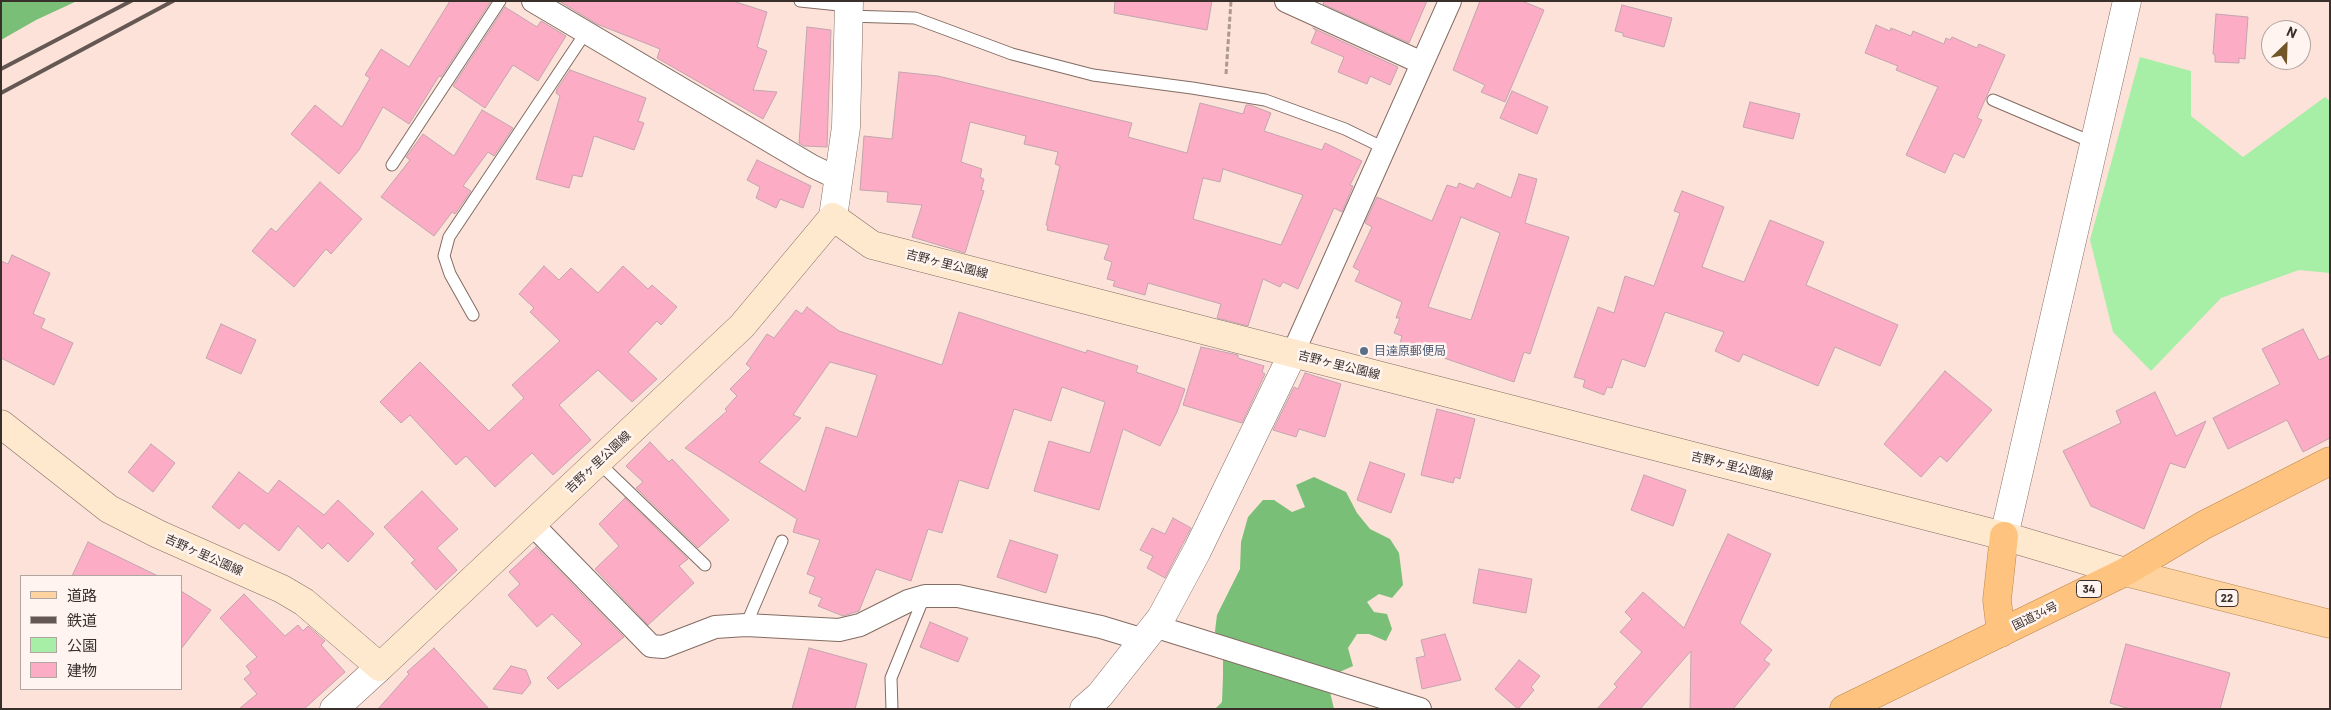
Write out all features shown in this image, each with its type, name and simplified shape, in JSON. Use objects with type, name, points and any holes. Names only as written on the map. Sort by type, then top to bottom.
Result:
[{"type":"highway","name":"国道34号","points":[[1844,709],[2125,572],[2204,525],[2330,461]]},
{"type":"highway","points":[[2001,633],[1997,600],[2004,536]]},
{"type":"main road","name":"吉野ヶ里公園線","points":[[1,424],[109,509],[158,534],[282,588],[304,602],[380,667],[742,326],[833,217],[872,245],[2004,536],[2125,572]]},
{"type":"main road","name":"22","points":[[2125,572],[2330,624]]},
{"type":"street","points":[[533,1],[812,166],[839,179]]},
{"type":"street","points":[[1286,1],[1422,62]]},
{"type":"street","points":[[1084,709],[1100,695],[1149,633],[1197,551],[1292,353],[1450,1]]},
{"type":"street","points":[[2004,536],[2127,1]]},
{"type":"street","points":[[833,217],[846,127],[848,8]]},
{"type":"street","points":[[532,524],[651,646],[663,647],[715,627],[746,625],[839,630],[860,625],[908,601],[925,596],[958,596],[1100,628],[1149,633],[1420,709]]},
{"type":"street","points":[[334,709],[380,667]]},
{"type":"lane","points":[[392,165],[500,1]]},
{"type":"lane","points":[[800,1],[915,18],[1012,54],[1093,75],[1266,100],[1344,129],[1384,148]]},
{"type":"lane","points":[[473,315],[450,274],[444,256],[449,237],[586,32]]},
{"type":"lane","points":[[1992,100],[2095,144]]},
{"type":"lane","points":[[598,462],[705,565]]},
{"type":"lane","points":[[746,625],[782,541]]},
{"type":"lane","points":[[892,709],[891,678],[925,596]]},
{"type":"path","points":[[1225,94],[1231,1]]},
{"type":"green space","points":[[1,1],[77,1],[36,20],[1,40]]},
{"type":"green space","points":[[2140,57],[2191,71],[2191,116],[2243,157],[2325,97],[2330,101],[2330,273],[2299,270],[2221,298],[2151,371],[2113,332],[2090,240]]},
{"type":"green space","points":[[1314,477],[1346,492],[1357,513],[1370,529],[1390,539],[1399,553],[1403,585],[1392,598],[1379,594],[1367,602],[1374,612],[1387,614],[1392,629],[1386,641],[1369,634],[1357,634],[1348,648],[1353,666],[1335,674],[1330,692],[1334,709],[1215,709],[1222,702],[1223,676],[1223,659],[1215,631],[1217,615],[1240,569],[1241,542],[1248,517],[1263,500],[1274,500],[1292,512],[1305,507],[1296,485]]},
{"type":"building","points":[[450,1],[491,1],[441,77],[439,76],[409,124],[383,107],[359,150],[339,174],[291,134],[315,105],[342,127],[370,78],[365,75],[381,49],[409,67]]},
{"type":"building","points":[[559,1],[733,1],[767,12],[757,47],[767,51],[753,90],[777,92],[763,119],[657,58],[660,49],[597,24]]},
{"type":"building","points":[[1115,1],[1212,1],[1207,30],[1114,13]]},
{"type":"building","points":[[1324,1],[1427,1],[1409,43],[1323,4]]},
{"type":"building","points":[[1480,1],[1522,1],[1544,10],[1505,102],[1481,92],[1485,85],[1453,70]]},
{"type":"building","points":[[1622,5],[1672,18],[1664,47],[1623,36],[1623,33],[1615,31]]},
{"type":"building","points":[[505,7],[537,27],[541,21],[566,36],[538,81],[513,65],[485,108],[453,86]]},
{"type":"building","points":[[2216,14],[2248,17],[2245,59],[2239,58],[2239,63],[2215,62],[2215,55],[2213,54]]},
{"type":"building","points":[[1876,25],[1890,31],[1891,28],[1911,36],[1913,31],[1944,44],[1946,38],[1950,40],[1952,37],[1977,48],[1979,44],[2005,55],[1977,118],[1982,120],[1964,158],[1954,153],[1945,173],[1906,155],[1938,87],[1896,70],[1898,66],[1865,53]]},
{"type":"building","points":[[807,27],[831,30],[827,147],[804,146],[799,143]]},
{"type":"building","points":[[1313,28],[1398,67],[1390,85],[1370,76],[1367,84],[1338,72],[1344,57],[1311,43],[1316,31]]},
{"type":"building","points":[[570,70],[646,98],[638,121],[644,123],[634,150],[594,136],[582,177],[573,175],[569,188],[536,179],[560,96],[556,93],[557,89]]},
{"type":"building","points":[[899,72],[938,76],[1132,123],[1128,137],[1187,153],[1200,103],[1243,114],[1246,105],[1250,105],[1271,113],[1264,131],[1322,150],[1325,143],[1362,161],[1350,185],[1353,186],[1342,212],[1334,208],[1298,289],[1283,282],[1280,287],[1263,279],[1248,326],[1217,318],[1221,304],[1148,283],[1145,295],[1113,286],[1115,281],[1107,279],[1112,262],[1104,259],[1109,245],[1047,230],[1048,226],[1046,225],[1060,166],[1055,164],[1058,152],[1024,144],[1026,136],[970,122],[961,162],[982,169],[980,177],[984,179],[981,190],[984,191],[965,253],[912,237],[922,205],[887,202],[888,192],[860,190],[864,136],[892,139]],"holes":[[[1223,169],[1303,195],[1281,245],[1193,219],[1203,178],[1220,182]]]},
{"type":"building","points":[[1512,91],[1548,107],[1537,134],[1500,118]]},
{"type":"building","points":[[1750,102],[1800,114],[1793,139],[1743,127]]},
{"type":"building","points":[[482,110],[513,128],[494,156],[488,152],[463,186],[471,191],[455,214],[452,212],[434,236],[381,197],[410,160],[406,157],[423,134],[454,156]]},
{"type":"building","points":[[757,160],[811,186],[803,208],[780,199],[776,208],[756,198],[760,187],[747,180]]},
{"type":"building","points":[[1519,174],[1537,179],[1525,223],[1569,237],[1530,354],[1524,352],[1514,382],[1400,343],[1402,336],[1394,333],[1400,318],[1396,318],[1402,302],[1355,281],[1360,271],[1353,267],[1372,227],[1365,223],[1377,197],[1432,221],[1447,185],[1457,188],[1459,183],[1474,189],[1477,183],[1511,198]],"holes":[[[1461,217],[1500,233],[1471,320],[1428,307]]]},
{"type":"building","points":[[320,182],[362,219],[331,254],[326,249],[294,287],[252,251],[271,228],[276,232]]},
{"type":"building","points":[[1682,191],[1724,207],[1702,267],[1744,282],[1770,220],[1824,242],[1806,285],[1898,325],[1880,366],[1835,347],[1818,386],[1743,354],[1739,362],[1715,351],[1724,332],[1665,312],[1645,367],[1622,359],[1612,388],[1607,387],[1604,395],[1583,387],[1585,380],[1574,377],[1598,307],[1614,313],[1625,276],[1654,286],[1680,213],[1674,211]]},
{"type":"building","points":[[12,255],[50,273],[33,314],[45,319],[41,328],[73,343],[54,385],[1,358],[1,261],[8,264]]},
{"type":"building","points":[[544,266],[559,280],[571,268],[598,293],[623,266],[648,289],[652,285],[677,307],[661,325],[657,321],[628,352],[657,379],[632,402],[598,370],[559,405],[591,440],[553,475],[532,453],[495,487],[466,456],[456,465],[410,415],[401,423],[380,402],[420,362],[489,431],[524,398],[512,385],[560,341],[530,312],[534,308],[519,294]]},
{"type":"building","points":[[807,307],[839,331],[942,365],[959,312],[1086,353],[1087,350],[1138,366],[1136,372],[1185,389],[1177,412],[1160,446],[1123,429],[1099,510],[1034,491],[1049,441],[1090,453],[1105,402],[1062,387],[1051,421],[1014,409],[988,489],[959,480],[942,533],[928,529],[911,581],[876,569],[859,611],[843,616],[818,606],[822,598],[809,593],[815,577],[807,574],[820,540],[793,532],[797,519],[685,448],[727,411],[725,409],[737,396],[730,389],[751,368],[746,364],[767,334],[774,338],[796,310],[802,314]],"holes":[[[830,362],[877,375],[857,437],[826,427],[805,492],[759,462],[801,418],[793,415]]]},
{"type":"building","points":[[221,324],[256,340],[241,374],[206,358]]},
{"type":"building","points":[[2303,329],[2319,360],[2330,355],[2330,438],[2303,452],[2287,420],[2228,449],[2213,418],[2280,384],[2262,349]]},
{"type":"building","points":[[1201,347],[1238,355],[1238,358],[1264,366],[1262,372],[1265,374],[1242,423],[1183,405]]},
{"type":"building","points":[[1945,371],[1992,410],[1947,462],[1940,456],[1921,477],[1884,444]]},
{"type":"building","points":[[1305,373],[1341,384],[1325,437],[1299,429],[1296,437],[1273,430],[1294,387],[1298,389]]},
{"type":"building","points":[[2155,392],[2176,436],[2206,421],[2185,468],[2170,463],[2144,529],[2091,506],[2063,451],[2121,423],[2116,411]]},
{"type":"building","points":[[1437,409],[1475,419],[1460,479],[1455,477],[1453,483],[1421,475]]},
{"type":"building","points":[[650,442],[669,462],[672,459],[729,520],[698,548],[636,488],[643,482],[626,466]]},
{"type":"building","points":[[151,444],[175,463],[153,492],[128,472]]},
{"type":"building","points":[[1370,462],[1405,474],[1391,513],[1357,500]]},
{"type":"building","points":[[239,472],[268,494],[279,480],[324,515],[338,500],[374,534],[348,562],[328,543],[322,549],[298,526],[279,551],[244,523],[239,529],[212,507]]},
{"type":"building","points":[[1644,475],[1686,490],[1673,526],[1631,510]]},
{"type":"building","points":[[422,491],[458,529],[437,548],[457,570],[436,590],[411,563],[415,560],[384,527]]},
{"type":"building","points":[[625,498],[688,559],[679,566],[694,583],[648,625],[595,569],[619,546],[599,524]]},
{"type":"building","points":[[1173,518],[1191,528],[1165,578],[1147,568],[1153,556],[1140,550],[1152,528],[1165,534]]},
{"type":"building","points":[[1728,534],[1771,554],[1740,623],[1772,650],[1764,660],[1770,664],[1733,709],[1690,709],[1691,651],[1640,709],[1597,709],[1617,687],[1614,684],[1642,652],[1620,632],[1632,619],[1625,612],[1643,592],[1684,628]]},
{"type":"building","points":[[1010,540],[1058,555],[1046,593],[997,577]]},
{"type":"building","points":[[88,542],[156,575],[72,575]]},
{"type":"building","points":[[536,547],[624,637],[558,689],[547,678],[582,644],[552,614],[537,627],[508,595],[520,584],[509,572]]},
{"type":"building","points":[[1479,569],[1532,579],[1526,613],[1473,603]]},
{"type":"building","points":[[182,592],[211,610],[182,648]]},
{"type":"building","points":[[244,594],[285,636],[298,625],[303,631],[308,626],[325,641],[321,645],[345,672],[304,709],[239,709],[257,694],[244,679],[251,673],[246,666],[257,657],[220,618]]},
{"type":"building","points":[[930,622],[968,638],[958,662],[920,647]]},
{"type":"building","points":[[1445,634],[1461,680],[1422,689],[1416,658],[1425,656],[1421,640]]},
{"type":"building","points":[[2126,644],[2230,673],[2220,709],[2130,709],[2110,703]]},
{"type":"building","points":[[434,648],[489,709],[378,709],[409,674],[407,672]]},
{"type":"building","points":[[809,648],[867,664],[855,709],[792,709]]},
{"type":"building","points":[[1519,660],[1540,676],[1531,687],[1534,690],[1518,709],[1495,689]]},
{"type":"building","points":[[511,666],[526,670],[531,683],[522,694],[493,689]]},
{"type":"railway","points":[[1,69],[131,1]]},
{"type":"railway","points":[[1,93],[173,1]]},
{"type":"place","name":"目達原郵便局","points":[[1364,351]]}]
